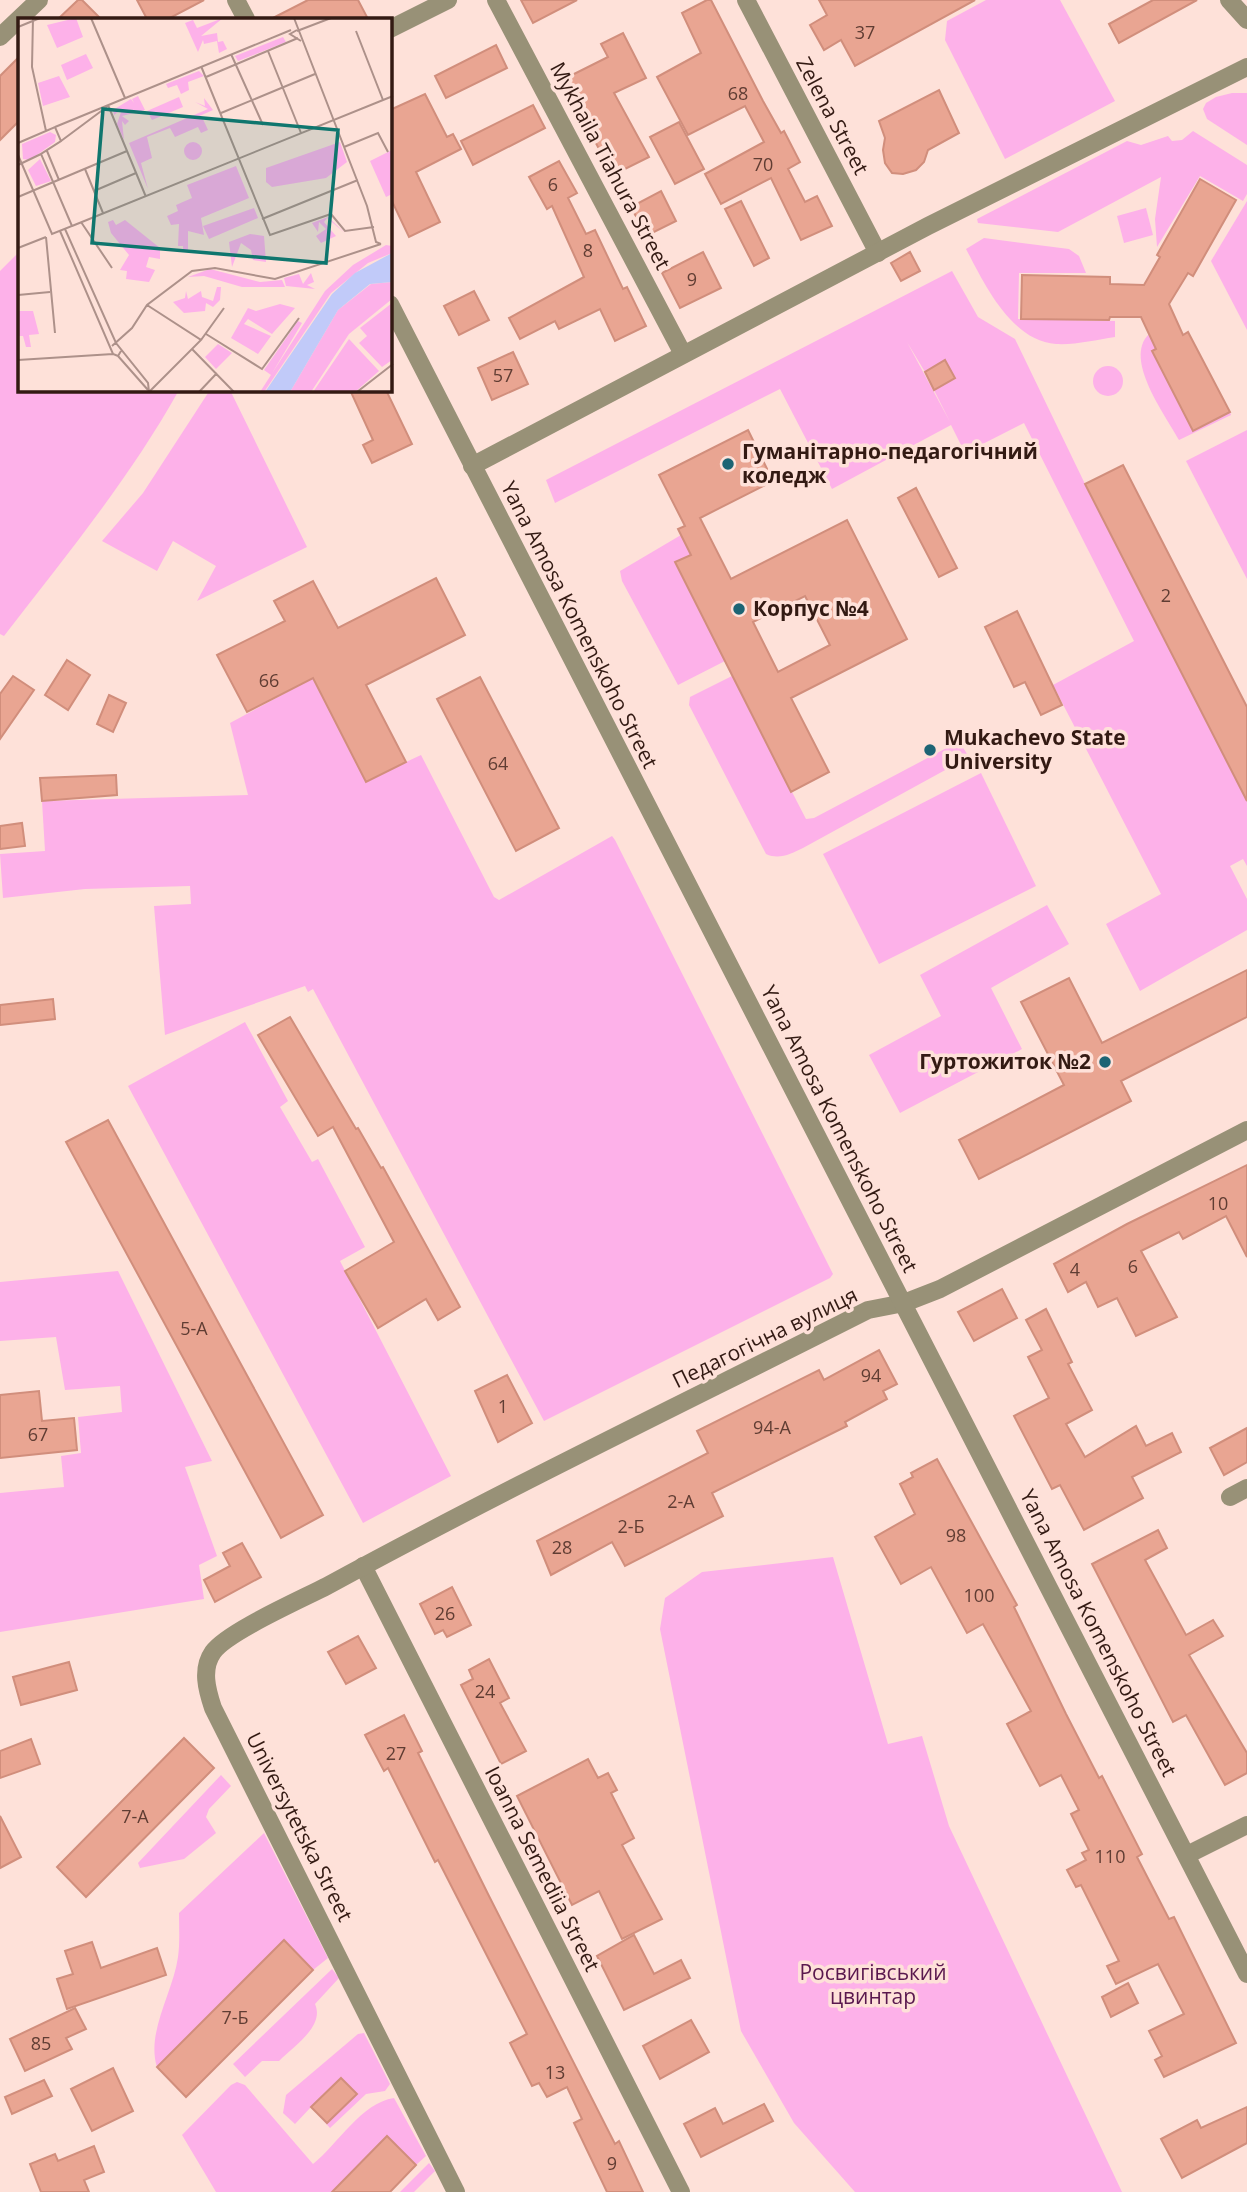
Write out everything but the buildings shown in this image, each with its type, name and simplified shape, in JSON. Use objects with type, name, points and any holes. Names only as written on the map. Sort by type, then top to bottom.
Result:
[{"type":"street","points":[[20,18],[39,0]]},
{"type":"street","points":[[236,0],[245,18]]},
{"type":"street","points":[[392,28],[448,0]]},
{"type":"street","name":"Mykhaila Tiahura Street","points":[[496,0],[683,354]]},
{"type":"street","name":"Zelena Street","points":[[746,0],[878,253]]},
{"type":"street","points":[[1229,0],[1247,20]]},
{"type":"street","points":[[0,37],[18,20]]},
{"type":"street","points":[[472,466],[878,253],[1247,67]]},
{"type":"street","name":"Yana Amosa Komenskoho Street","points":[[392,308],[1247,1974]]},
{"type":"street","name":"Педагогічна вулиця","points":[[381,1557],[868,1310],[904,1303],[940,1289],[1247,1130]]},
{"type":"street","points":[[1230,1497],[1247,1488]]},
{"type":"street","name":"Universytetska Street","points":[[381,1557],[233,1636],[213,1651],[206,1668],[206,1688],[213,1708],[456,2192]]},
{"type":"street","name":"Ioanna Semediia Street","points":[[363,1566],[681,2192]]},
{"type":"street","points":[[1187,1855],[1247,1825]]},
{"type":"green space","points":[[986,0],[1060,0],[1115,101],[1005,159],[945,40],[947,21]]},
{"type":"green space","points":[[1247,93],[1247,145],[1207,119],[1203,109],[1206,103],[1216,97]]},
{"type":"green space","points":[[1193,131],[1247,165],[1247,194],[1243,201],[1200,176],[1157,247],[1155,219],[1161,177],[1058,232],[978,223],[977,219],[1127,141],[1141,145],[1168,136],[1172,141],[1182,140]]},
{"type":"green space","points":[[1247,201],[1247,330],[1211,261]]},
{"type":"green space","points":[[1146,208],[1153,235],[1124,243],[1117,216]]},
{"type":"green space","points":[[984,238],[1069,249],[1079,256],[1086,273],[1019,273],[1018,319],[1115,321],[1115,337],[1056,344],[1025,333],[1001,308],[966,249]]},
{"type":"green space","points":[[18,253],[18,392],[178,392],[118,486],[4,636],[0,634],[0,271]]},
{"type":"green space","points":[[952,271],[978,317],[1015,339],[1085,484],[1247,801],[1247,866],[1243,859],[1230,866],[1247,899],[1247,930],[1140,991],[1106,924],[1161,894],[1053,685],[1134,641],[1024,423],[965,453],[951,425],[832,489],[780,389],[555,503],[546,480]],"holes":[[[907,342],[925,372],[945,360],[955,378],[934,390],[950,422]]]},
{"type":"green space","points":[[1149,334],[1156,349],[1152,351],[1193,431],[1230,412],[1231,415],[1179,440],[1156,402],[1143,372],[1142,345]]},
{"type":"green space","points":[[1108,366],[1119,370],[1123,381],[1119,392],[1108,396],[1097,392],[1093,381],[1097,370]]},
{"type":"green space","points":[[209,392],[231,392],[307,547],[197,601],[216,566],[173,541],[157,571],[102,541],[143,493]]},
{"type":"green space","points":[[1247,430],[1247,579],[1186,461]]},
{"type":"green space","points":[[681,535],[691,555],[675,563],[725,661],[678,685],[622,581],[620,571]]},
{"type":"green space","points":[[732,676],[806,819],[814,818],[956,743],[962,746],[969,757],[803,848],[785,856],[771,856],[766,854],[689,705],[690,697]]},
{"type":"green space","points":[[313,678],[406,762],[421,755],[494,897],[499,900],[612,836],[833,1274],[830,1278],[544,1421],[313,989],[308,992],[305,986],[165,1035],[154,906],[191,904],[190,886],[85,889],[3,898],[0,854],[45,851],[42,801],[248,795],[230,723]]},
{"type":"green space","points":[[981,773],[1036,886],[879,964],[823,854]]},
{"type":"green space","points":[[1047,905],[1069,944],[991,988],[1022,1049],[900,1113],[869,1055],[941,1016],[920,975]]},
{"type":"green space","points":[[245,1022],[288,1101],[280,1107],[312,1162],[318,1159],[365,1247],[340,1261],[451,1476],[363,1523],[128,1086]]},
{"type":"green space","points":[[118,1271],[212,1461],[185,1467],[217,1556],[199,1565],[204,1599],[0,1632],[0,1493],[64,1487],[61,1456],[81,1453],[78,1417],[122,1412],[120,1386],[65,1390],[56,1337],[0,1341],[0,1282]]},
{"type":"green space","name":"Росвигівський цвинтар","points":[[833,1557],[888,1744],[922,1736],[949,1826],[1122,2192],[855,2192],[794,2123],[741,2031],[660,1629],[665,1598],[702,1572]]},
{"type":"green space","points":[[221,1775],[231,1786],[209,1809],[206,1817],[216,1833],[184,1859],[140,1868],[138,1863]]},
{"type":"green space","points":[[264,1833],[328,1958],[313,1970],[284,1940],[157,2067],[157,2026],[178,1957],[179,1913]]},
{"type":"green space","points":[[332,1969],[339,1978],[315,2004],[316,2020],[312,2028],[279,2061],[262,2061],[245,2077],[233,2064]]},
{"type":"green space","points":[[364,2033],[390,2084],[385,2091],[366,2094],[330,2128],[311,2107],[295,2124],[283,2113],[286,2095],[358,2034]]},
{"type":"green space","points":[[237,2082],[245,2085],[313,2164],[360,2116],[382,2101],[394,2098],[426,2156],[416,2165],[387,2136],[332,2192],[216,2192],[182,2135]]},
{"type":"green space","points":[[429,2163],[435,2171],[414,2192],[400,2192]]},
{"type":"place","name":"Гуманітарно-педагогічний коледж","points":[[728,464]]},
{"type":"place","name":"Корпус №4","points":[[739,609]]},
{"type":"place","name":"Mukachevo State University","points":[[930,750]]},
{"type":"place","name":"Гуртожиток №2","points":[[1105,1062]]}]
